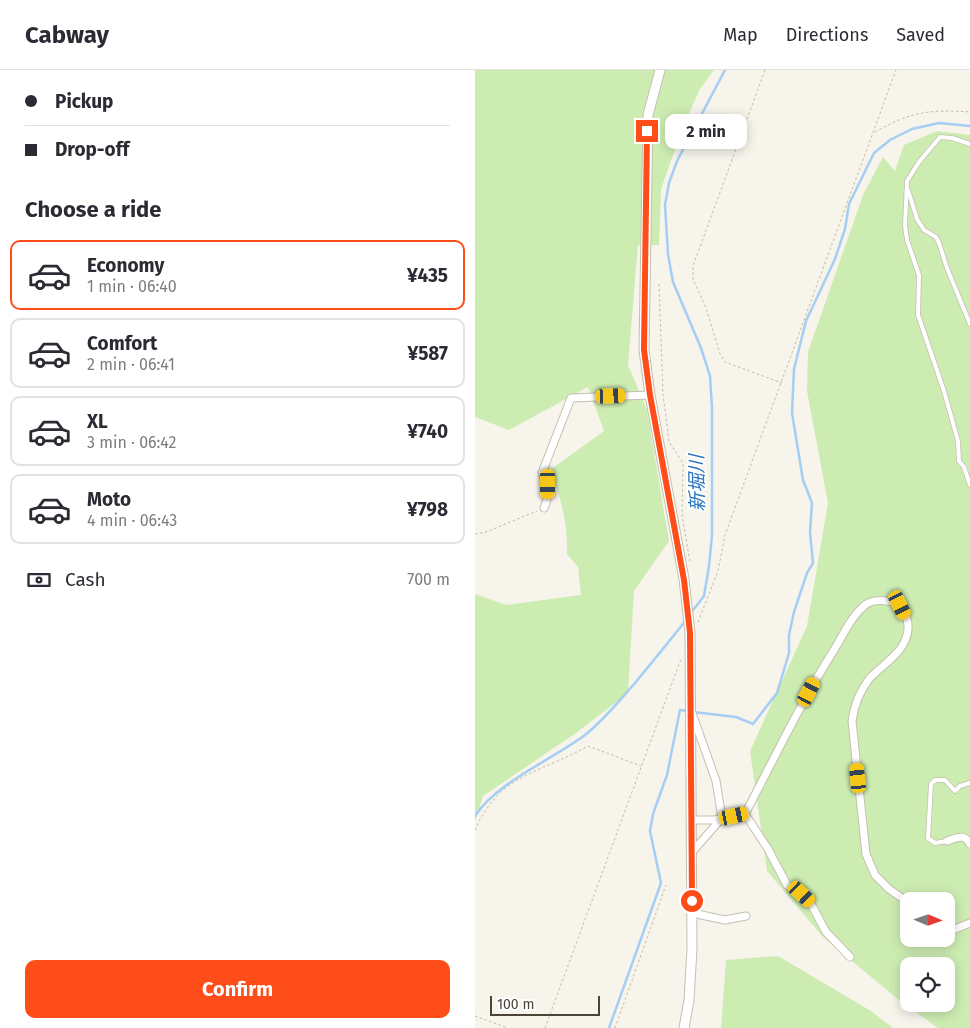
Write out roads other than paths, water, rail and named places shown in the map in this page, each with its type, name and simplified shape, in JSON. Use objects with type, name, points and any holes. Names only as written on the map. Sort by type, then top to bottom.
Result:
[{"type":"street","points":[[660,70],[648,115],[644,350],[650,395],[684,580],[690,633],[692,913],[689,1000],[685,1028]]},
{"type":"street","points":[[544,508],[548,500],[548,484],[542,473],[571,398],[650,395]]},
{"type":"street","points":[[745,814],[818,675],[851,622],[865,605],[870,602],[895,602],[900,605],[907,620],[905,644],[868,680],[856,702],[852,721],[866,854],[875,875],[900,897]]},
{"type":"street","points":[[691,710],[716,781],[722,818]]},
{"type":"street","points":[[692,820],[745,814]]},
{"type":"street","points":[[745,814],[768,849],[787,885],[810,902],[826,932],[850,957]]},
{"type":"street","points":[[692,852],[722,818]]},
{"type":"street","points":[[947,841],[962,836],[967,838],[970,844]]},
{"type":"street","points":[[692,913],[704,914],[725,920],[746,916]]},
{"type":"street","points":[[955,929],[970,923]]},
{"type":"lane","points":[[970,144],[952,138],[940,137],[919,162],[907,181],[905,226],[907,240],[919,275],[918,315],[944,391],[958,441],[959,461],[964,467],[970,485]]},
{"type":"lane","points":[[907,188],[917,219],[924,230],[936,237],[939,243],[970,324]]},
{"type":"lane","points":[[947,841],[935,843],[928,838],[931,784],[935,780],[945,780],[955,791],[960,786],[970,783]]},
{"type":"waterway","name":"新堀川","points":[[690,614],[704,596],[709,566],[712,535],[712,408],[710,376],[701,348],[673,282],[668,254],[665,205],[669,183],[677,161],[725,70]]},
{"type":"waterway","points":[[693,712],[736,717],[753,724],[777,693],[789,653],[789,635],[794,612],[807,573],[813,563],[810,532],[812,503],[803,480],[792,413],[794,369],[806,321],[835,259],[845,229],[849,204],[874,153],[890,140],[912,129],[939,123],[970,126]]},
{"type":"waterway","name":"新堀川","points":[[475,816],[484,804],[511,782],[572,744],[599,723],[635,683],[686,620]]},
{"type":"waterway","points":[[609,1028],[661,883],[650,831],[653,814],[667,775],[680,710],[688,711]]}]
